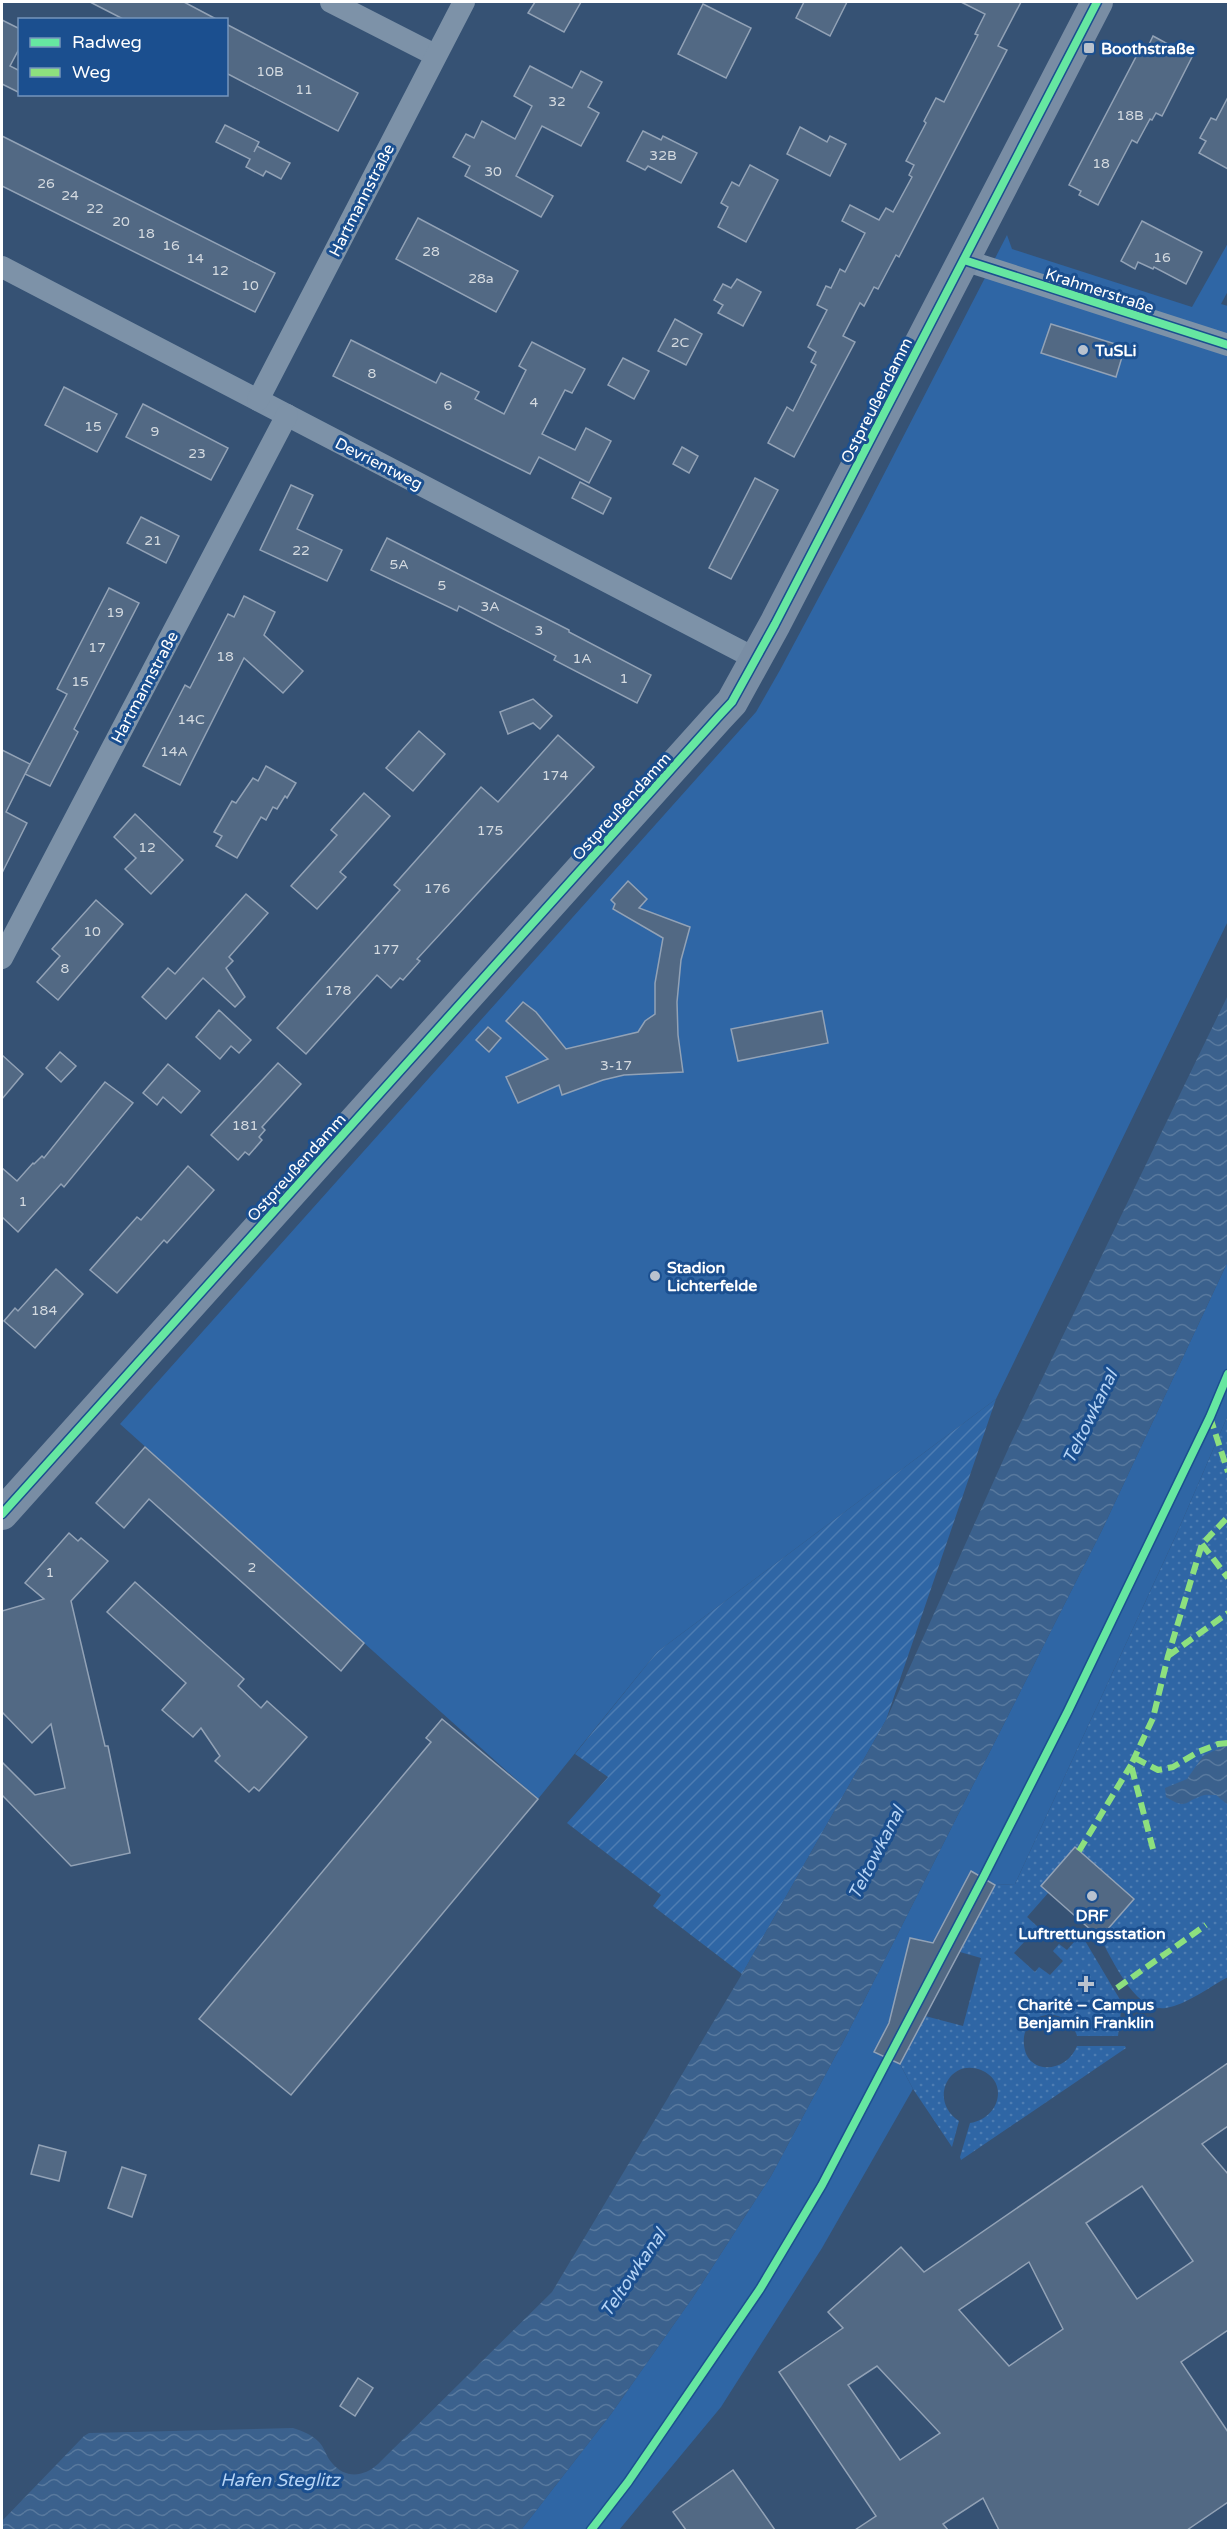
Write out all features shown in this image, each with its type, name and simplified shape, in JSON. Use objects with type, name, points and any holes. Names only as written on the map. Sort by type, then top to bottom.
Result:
[{"type":"street","points":[[331,2],[435,55]]},
{"type":"street","name":"Hartmannstraße","points":[[258,400],[464,2]]},
{"type":"street","name":"Ostpreußendamm","points":[[2,1514],[732,702],[1097,2]]},
{"type":"street","name":"Krahmerstraße","points":[[964,260],[1228,345]]},
{"type":"street","name":"Devrientweg","points":[[2,267],[756,659]]},
{"type":"street","name":"Hartmannstraße","points":[[2,958],[287,415]]},
{"type":"shaded area","name":"Stadion Lichterfelde","points":[[1007,235],[1012,249],[1192,307],[1228,243],[1228,291],[1221,304],[1228,306],[1228,921],[996,1399],[657,1652],[538,1799],[120,1424],[756,712],[865,511]]},
{"type":"shaded area","points":[[1228,1261],[1228,1415],[1177,1533],[1015,1884],[995,1885],[900,2064],[913,2089],[822,2248],[721,2407],[619,2530],[521,2530],[611,2414],[693,2297],[771,2176],[845,2038],[1102,1530]]},
{"type":"shaded area","points":[[996,1399],[886,1720],[742,1974],[653,1906],[661,1895],[567,1823],[608,1777],[575,1754],[657,1652]]},
{"type":"shaded area","points":[[1228,1415],[1228,1977],[1174,2006],[1155,2007],[1144,2002],[1126,1983],[1100,1938],[1134,1899],[1075,1848],[1041,1886],[1049,1892],[1027,1917],[1038,1927],[1014,1953],[1035,1972],[1039,1967],[1050,1975],[1063,1961],[1053,1951],[1059,1944],[1067,1950],[1081,1934],[1122,2003],[1118,2036],[1077,2036],[1072,2025],[1064,2019],[1055,2015],[1046,2015],[1029,2024],[1025,2033],[1024,2045],[1032,2062],[1048,2067],[1065,2062],[1077,2046],[1125,2046],[1126,2048],[961,2160],[970,2123],[988,2115],[994,2108],[998,2091],[996,2083],[981,2070],[970,2068],[952,2075],[946,2083],[945,2103],[950,2113],[959,2121],[952,2147],[913,2089],[900,2064],[925,2016],[963,2026],[981,1958],[960,1952],[995,1885],[1015,1884],[1177,1533]]},
{"type":"water","points":[[1228,995],[1228,1261],[1102,1530],[845,2038],[771,2176],[693,2297],[611,2414],[521,2530],[2,2530],[2,2521],[89,2433],[293,2428],[316,2440],[323,2447],[330,2461],[343,2472],[361,2474],[367,2472],[378,2464],[552,2292],[742,1974],[886,1720],[1010,1445]]},
{"type":"water","points":[[1224,1746],[1228,1747],[1228,1805],[1216,1795],[1203,1795],[1185,1804],[1166,1797],[1165,1788],[1187,1779],[1203,1756]]},
{"type":"building","points":[[90,2],[184,2],[214,18],[121,18]]},
{"type":"building","points":[[535,2],[581,2],[564,32],[528,13]]},
{"type":"building","points":[[804,2],[847,2],[830,36],[796,18]]},
{"type":"building","points":[[961,2],[1021,2],[998,46],[1007,50],[899,257],[896,255],[878,289],[874,287],[864,306],[860,303],[843,336],[855,342],[794,457],[768,443],[787,407],[793,411],[816,365],[811,362],[816,352],[808,347],[827,310],[817,305],[826,286],[831,288],[840,269],[845,272],[865,233],[842,221],[850,205],[879,220],[886,208],[893,212],[912,177],[909,175],[914,165],[906,161],[926,123],[924,121],[936,98],[944,102],[978,35],[975,34],[985,14]]},
{"type":"building","points":[[703,4],[751,28],[726,78],[678,54]]},
{"type":"building","points":[[2,20],[18,28],[18,51],[10,66],[18,70],[18,92],[2,84]]},
{"type":"building","points":[[228,25],[358,93],[338,131],[228,74]]},
{"type":"building","points":[[1153,36],[1192,57],[1162,116],[1156,113],[1152,120],[1150,119],[1137,143],[1132,140],[1098,205],[1079,195],[1081,191],[1069,185],[1138,53],[1144,55]]},
{"type":"building","points":[[530,66],[572,88],[581,71],[602,82],[588,107],[599,113],[581,146],[542,126],[516,176],[553,196],[541,217],[465,176],[470,166],[453,157],[466,134],[474,138],[482,121],[515,139],[532,106],[514,96]]},
{"type":"building","points":[[1228,97],[1228,169],[1199,153],[1206,141],[1200,138],[1211,118],[1216,120]]},
{"type":"building","points":[[225,125],[259,142],[257,146],[290,163],[281,179],[266,171],[263,176],[246,167],[250,159],[216,142]]},
{"type":"building","points":[[800,127],[827,142],[830,136],[846,144],[830,176],[787,154]]},
{"type":"building","points":[[643,131],[661,140],[663,136],[697,153],[681,183],[648,166],[645,170],[627,161]]},
{"type":"building","points":[[2,136],[275,273],[255,312],[2,186]]},
{"type":"building","points":[[750,165],[778,180],[746,242],[718,227],[728,207],[721,203],[732,182],[739,186]]},
{"type":"building","points":[[418,218],[518,271],[496,312],[396,259]]},
{"type":"building","points":[[1142,221],[1202,252],[1186,284],[1154,267],[1153,269],[1138,262],[1135,269],[1121,261]]},
{"type":"building","points":[[737,279],[761,292],[743,326],[718,313],[723,305],[714,300],[723,284],[731,288]]},
{"type":"building","points":[[675,319],[702,334],[686,365],[658,351]]},
{"type":"building","name":"TuSLi","points":[[1051,324],[1125,347],[1116,377],[1041,353]]},
{"type":"building","points":[[351,340],[436,383],[441,373],[479,392],[475,399],[504,414],[526,370],[519,366],[532,342],[585,369],[572,393],[565,390],[542,434],[575,450],[586,428],[611,441],[589,483],[539,457],[530,474],[333,376]]},
{"type":"building","points":[[623,358],[649,371],[634,399],[608,385]]},
{"type":"building","points":[[64,387],[117,414],[97,452],[45,425]]},
{"type":"building","points":[[143,404],[228,448],[211,480],[126,437]]},
{"type":"building","points":[[682,447],[698,456],[689,473],[673,464]]},
{"type":"building","points":[[755,478],[778,490],[731,579],[709,568]]},
{"type":"building","points":[[580,482],[611,498],[603,514],[572,498]]},
{"type":"building","points":[[291,485],[313,495],[297,529],[342,550],[327,581],[260,550]]},
{"type":"building","points":[[141,517],[179,536],[166,563],[127,543]]},
{"type":"building","points":[[387,538],[569,630],[651,675],[637,703],[554,660],[556,656],[459,606],[457,611],[371,570]]},
{"type":"building","points":[[109,588],[139,603],[74,729],[78,732],[50,786],[25,774],[67,694],[57,689]]},
{"type":"building","points":[[244,596],[275,612],[264,635],[303,671],[283,693],[244,658],[180,785],[143,766],[185,685],[190,688],[228,614],[234,617]]},
{"type":"building","points":[[533,699],[552,716],[540,729],[533,723],[508,734],[500,712]]},
{"type":"building","points":[[419,731],[445,754],[413,791],[386,768]]},
{"type":"building","points":[[558,735],[594,767],[417,959],[420,961],[403,980],[400,978],[391,988],[377,975],[306,1054],[277,1028],[400,890],[394,885],[481,787],[498,802]]},
{"type":"building","points":[[2,750],[30,764],[6,812],[27,823],[2,873]]},
{"type":"building","points":[[266,766],[296,783],[277,809],[273,807],[266,820],[261,817],[237,858],[216,846],[222,836],[214,832],[232,801],[236,803],[253,778],[258,781]]},
{"type":"building","points":[[364,793],[390,816],[340,872],[346,877],[317,909],[291,886],[337,835],[331,830]]},
{"type":"building","points":[[135,814],[183,860],[151,894],[125,869],[136,858],[114,837]]},
{"type":"building","points":[[628,881],[647,899],[639,908],[690,927],[681,960],[677,1002],[678,1035],[683,1072],[624,1075],[562,1095],[559,1085],[518,1103],[506,1077],[548,1059],[506,1021],[523,1002],[536,1012],[566,1049],[638,1032],[645,1021],[655,1014],[655,983],[663,938],[613,909],[615,904],[611,900]]},
{"type":"building","points":[[246,894],[268,913],[229,957],[233,961],[226,968],[245,997],[235,1007],[203,978],[166,1019],[142,997],[168,968],[175,974]]},
{"type":"building","points":[[96,900],[123,924],[58,1000],[37,982],[60,956],[52,949]]},
{"type":"building","points":[[219,1010],[251,1040],[239,1053],[231,1046],[220,1059],[196,1037]]},
{"type":"building","points":[[822,1011],[828,1043],[738,1061],[731,1029]]},
{"type":"building","points":[[488,1027],[501,1038],[489,1052],[476,1040]]},
{"type":"building","points":[[60,1052],[76,1066],[61,1082],[46,1068]]},
{"type":"building","points":[[2,1055],[23,1074],[2,1099]]},
{"type":"building","points":[[278,1063],[301,1084],[262,1127],[265,1130],[259,1137],[262,1140],[249,1155],[245,1152],[238,1160],[211,1135]]},
{"type":"building","points":[[168,1064],[200,1091],[181,1113],[163,1097],[157,1105],[143,1093]]},
{"type":"building","points":[[105,1082],[133,1103],[64,1187],[61,1184],[18,1232],[2,1217],[2,1168],[17,1181],[33,1163],[42,1156],[44,1158]]},
{"type":"building","points":[[188,1166],[214,1190],[167,1243],[164,1240],[117,1293],[90,1270],[137,1217],[141,1220]]},
{"type":"building","points":[[56,1269],[83,1294],[35,1348],[4,1321],[15,1308],[18,1311]]},
{"type":"building","points":[[145,1447],[364,1643],[341,1671],[149,1499],[124,1528],[96,1503]]},
{"type":"building","points":[[69,1533],[78,1541],[81,1538],[108,1561],[71,1601],[105,1746],[108,1746],[130,1853],[71,1866],[2,1795],[2,1762],[35,1795],[65,1788],[51,1724],[32,1743],[2,1712],[2,1611],[44,1599],[25,1583]]},
{"type":"building","points":[[135,1582],[244,1679],[238,1686],[261,1708],[267,1701],[307,1737],[259,1791],[254,1787],[249,1792],[215,1761],[220,1756],[201,1728],[193,1737],[162,1710],[186,1683],[107,1612]]},
{"type":"building","points":[[442,1719],[538,1799],[291,2095],[199,2019],[431,1742],[426,1738]]},
{"type":"building","name":"DRF Luftrettungsstation","points":[[1075,1847],[1134,1899],[1100,1938],[1041,1886]]},
{"type":"building","points":[[971,1871],[995,1885],[900,2064],[874,2052],[889,2023],[910,1938],[933,1943]]},
{"type":"building","points":[[1228,2063],[1228,2126],[1202,2144],[1228,2174],[1228,2330],[1181,2362],[1228,2432],[1228,2502],[1187,2530],[999,2530],[983,2498],[943,2524],[948,2530],[855,2530],[876,2516],[779,2372],[843,2328],[828,2312],[901,2247],[924,2272]],"holes":[[[1142,2186],[1193,2261],[1137,2299],[1086,2223]],[[1029,2262],[1063,2329],[1009,2366],[959,2310]],[[877,2366],[940,2433],[900,2460],[848,2385]]]},
{"type":"building","points":[[39,2145],[66,2152],[59,2181],[31,2174]]},
{"type":"building","points":[[122,2167],[146,2175],[132,2217],[108,2208]]},
{"type":"building","points":[[358,2378],[373,2388],[355,2416],[340,2406]]},
{"type":"building","points":[[733,2470],[775,2530],[686,2530],[673,2512]]},
{"type":"marked path","points":[[1210,1417],[1228,1472]]},
{"type":"marked path","points":[[1153,1849],[1131,1765],[1153,1718],[1168,1656],[1202,1544],[1228,1517]]},
{"type":"marked path","points":[[1202,1544],[1228,1578]]},
{"type":"marked path","points":[[1168,1656],[1228,1613]]},
{"type":"marked path","points":[[1135,1758],[1158,1770],[1173,1767],[1198,1752],[1218,1744],[1228,1743]]},
{"type":"marked path","points":[[1079,1851],[1131,1765]]},
{"type":"marked path","points":[[1117,1988],[1206,1925]]},
{"type":"cycle path","points":[[2,1514],[732,702],[775,624],[1097,2]]},
{"type":"cycle path","points":[[964,260],[1228,345]]},
{"type":"cycle path","points":[[591,2530],[628,2482],[760,2289],[822,2185],[1068,1711],[1210,1417],[1228,1374]]},
{"type":"place","name":"Boothstraße","points":[[1089,48]]},
{"type":"place","name":"TuSLi","points":[[1083,350]]},
{"type":"place","name":"Stadion Lichterfelde","points":[[655,1276]]},
{"type":"place","name":"DRF Luftrettungsstation","points":[[1092,1896]]},
{"type":"place","name":"Charité – Campus Benjamin Franklin","points":[[1086,1984]]},
{"type":"water label","name":"Teltowkanal","points":[[1090,1417]]},
{"type":"water label","name":"Teltowkanal","points":[[876,1853]]},
{"type":"water label","name":"Teltowkanal","points":[[633,2273]]},
{"type":"water label","name":"Hafen Steglitz","points":[[280,2480]]}]
